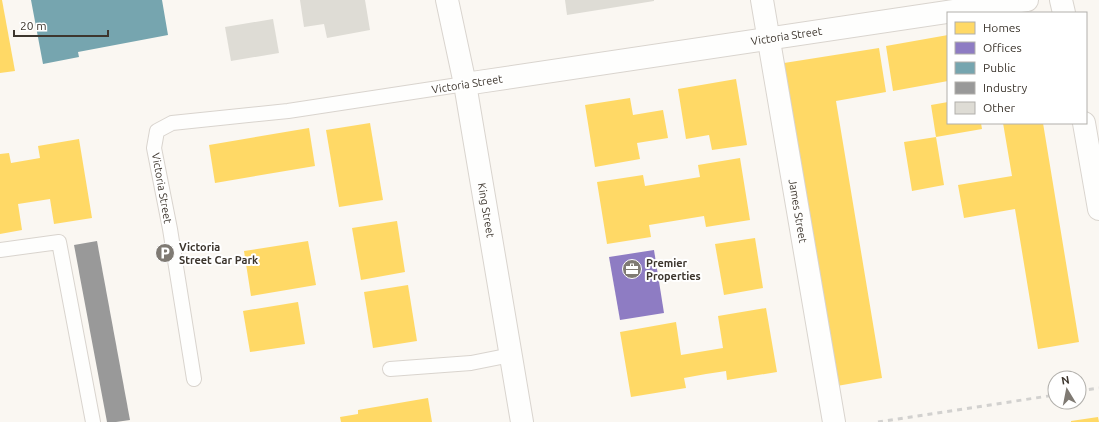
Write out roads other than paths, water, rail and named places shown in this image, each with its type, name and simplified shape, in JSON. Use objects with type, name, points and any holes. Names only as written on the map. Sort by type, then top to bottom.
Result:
[{"type":"street","name":"King Street","points":[[446,0],[465,84],[522,422]]},
{"type":"street","name":"James Street","points":[[762,0],[834,422]]},
{"type":"street","name":"Victoria Street","points":[[465,84],[1027,0]]},
{"type":"street","points":[[1061,0],[1064,12]]},
{"type":"street","points":[[1084,124],[1099,209]]},
{"type":"lane","name":"Victoria Street","points":[[194,380],[171,237],[154,148],[157,131],[172,123],[288,111],[465,84]]},
{"type":"lane","points":[[0,250],[59,242],[93,422]]},
{"type":"lane","points":[[390,370],[472,363],[510,355]]},
{"type":"railway","points":[[1087,390],[1099,388]]},
{"type":"railway","points":[[878,422],[1047,396]]},
{"type":"place","name":"Victoria Street Car Park","points":[[165,253]]},
{"type":"place","name":"Premier Properties","points":[[632,269]]}]
